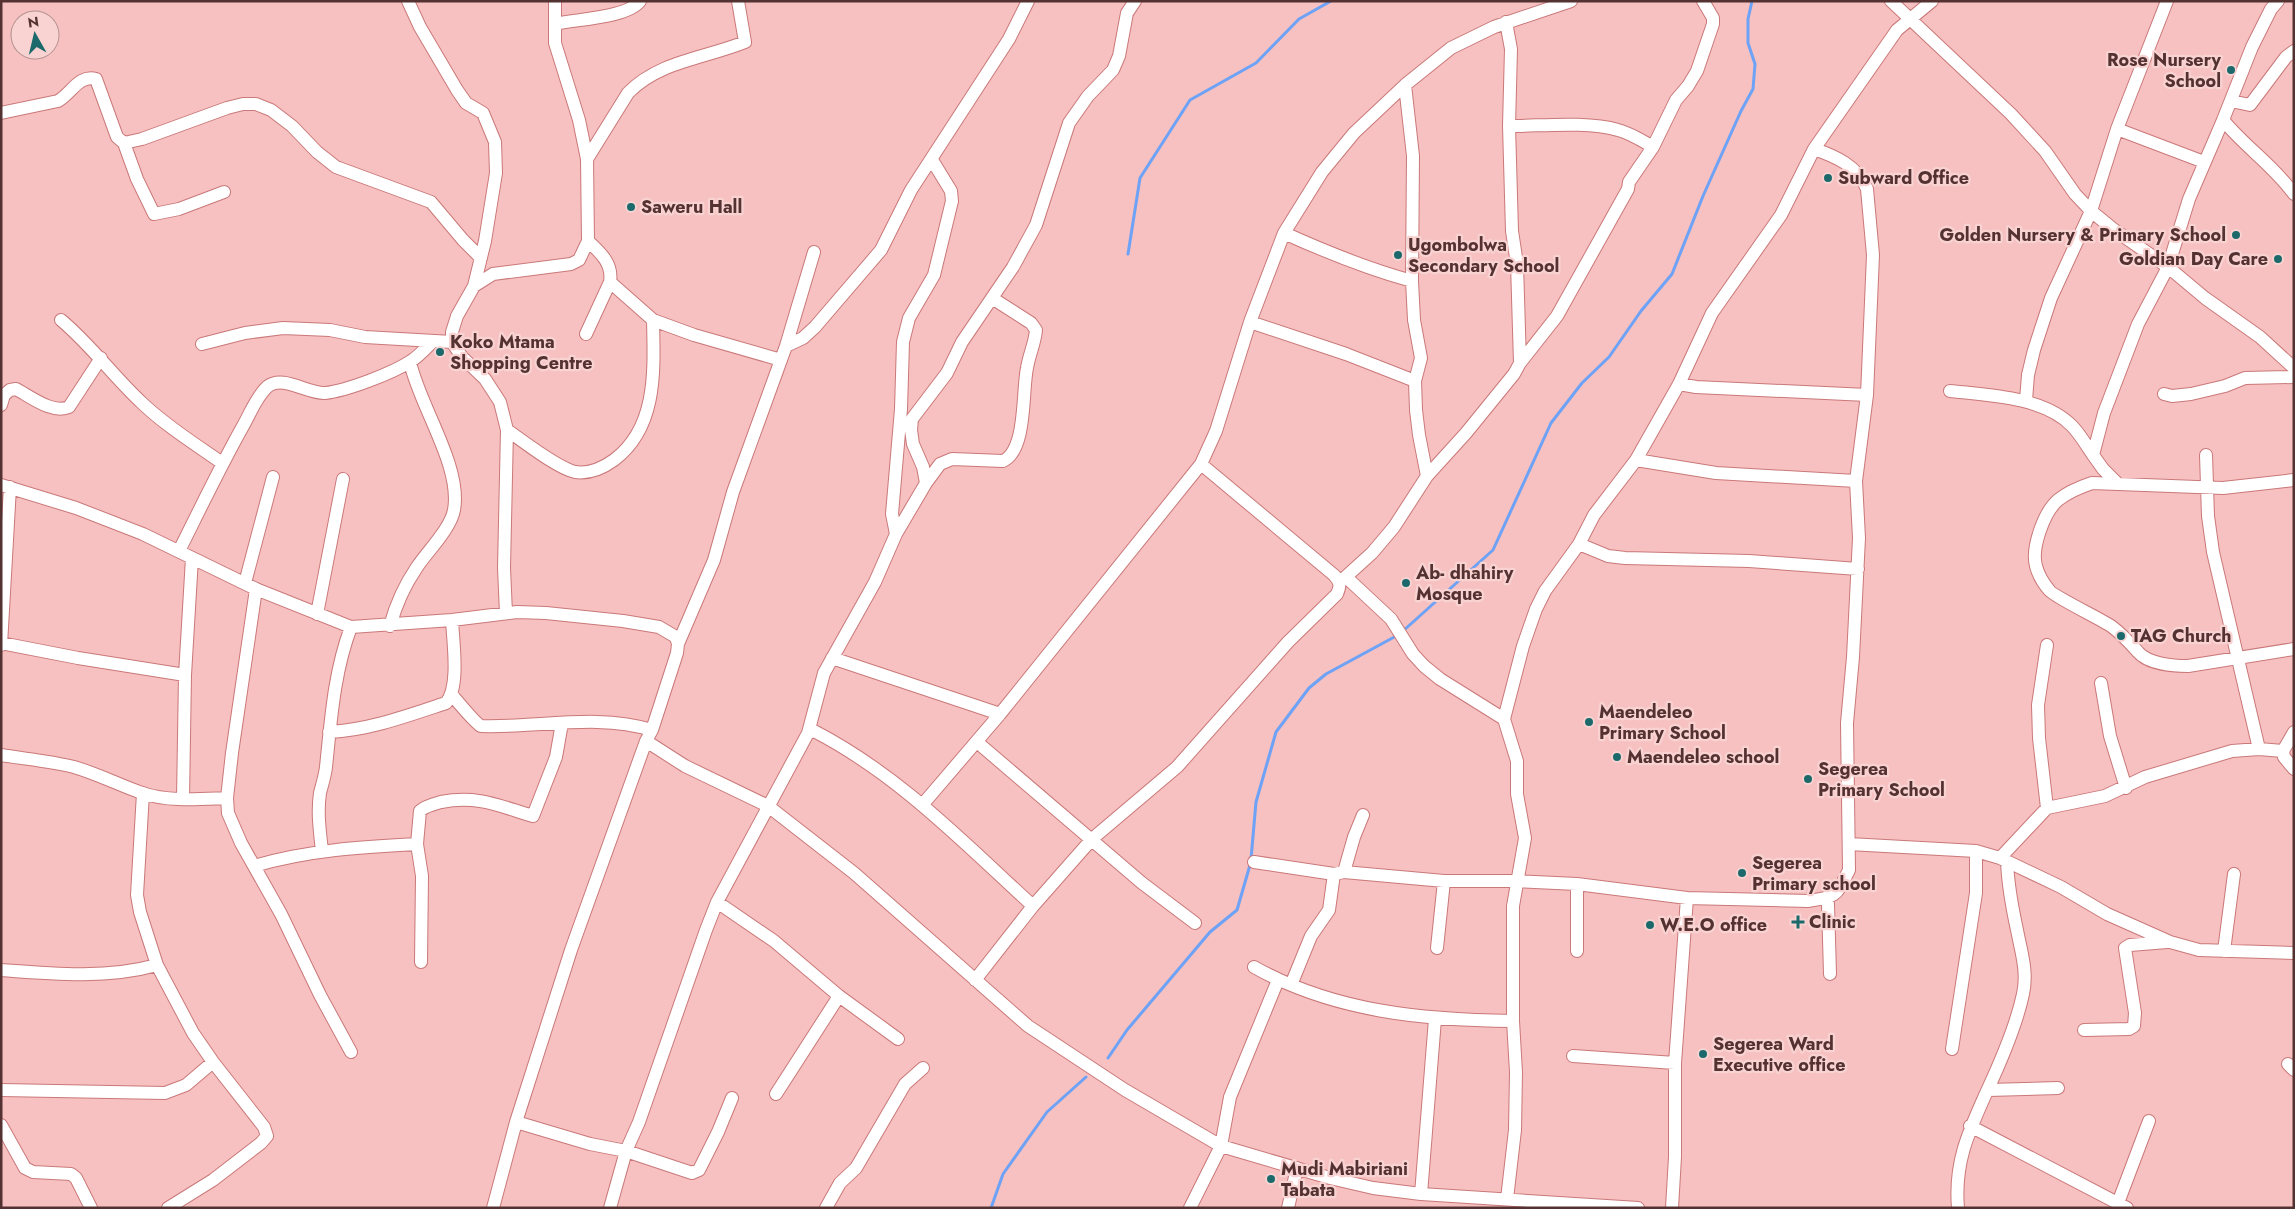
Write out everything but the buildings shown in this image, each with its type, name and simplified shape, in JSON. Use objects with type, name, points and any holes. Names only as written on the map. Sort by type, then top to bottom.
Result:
[{"type":"street","points":[[408,1],[420,27],[457,90],[466,103],[483,113],[495,142],[496,172],[481,258],[474,286],[457,316],[452,332],[452,342],[462,357],[485,379],[500,402],[507,430],[504,568],[506,613]]},
{"type":"street","points":[[474,286],[493,274],[571,264],[579,260],[588,241],[587,159],[575,104],[555,43],[556,1]]},
{"type":"street","points":[[555,24],[619,13],[634,8],[640,1]]},
{"type":"street","points":[[587,159],[628,92],[636,84],[686,59],[746,40],[738,1]]},
{"type":"street","points":[[786,346],[804,338],[815,327],[881,250],[911,190],[1009,39],[1028,1]]},
{"type":"street","points":[[926,483],[923,467],[913,444],[912,419],[947,373],[966,335],[1013,266],[1036,225],[1073,114],[1113,70],[1119,56],[1127,13],[1135,1]]},
{"type":"street","points":[[923,804],[1000,714],[1201,464],[1219,422],[1250,322],[1284,233],[1322,172],[1354,133],[1405,85],[1451,48],[1506,22],[1571,1]]},
{"type":"street","points":[[976,980],[1033,906],[1092,839],[1177,767],[1288,642],[1337,594],[1343,579],[1372,553],[1394,527],[1427,476],[1466,433],[1514,374],[1520,363],[1557,316],[1606,230],[1628,189],[1629,182],[1652,147],[1676,100],[1688,86],[1697,71],[1708,40],[1713,18],[1703,1]]},
{"type":"street","points":[[1891,1],[2011,114],[2045,151],[2075,194],[2091,211],[2113,229],[2168,267],[2205,298],[2260,337],[2294,368]]},
{"type":"street","points":[[1507,1199],[1515,1130],[1516,1072],[1513,1021],[1513,906],[1524,838],[1517,794],[1517,761],[1504,719],[1523,646],[1536,609],[1545,591],[1579,544],[1594,515],[1636,460],[1679,384],[1712,313],[1781,216],[1814,148],[1897,30],[1932,1]]},
{"type":"street","points":[[2093,455],[2104,413],[2138,324],[2168,267],[2189,199],[2204,162],[2231,101],[2252,46],[2271,9],[2278,1]]},
{"type":"street","points":[[2026,400],[2034,350],[2051,298],[2091,211],[2117,129],[2164,2]]},
{"type":"street","points":[[1506,22],[1511,50],[1509,126],[1512,231],[1517,264],[1520,363]]},
{"type":"street","points":[[2231,101],[2250,105],[2286,57],[2294,51]]},
{"type":"street","points":[[1,113],[58,101],[66,97],[83,80],[96,79],[117,137],[124,143],[137,179],[154,214],[178,209],[224,192]]},
{"type":"street","points":[[1405,85],[1413,156],[1412,281],[1414,320],[1421,358],[1415,381],[1418,435],[1427,476]]},
{"type":"street","points":[[124,143],[142,139],[227,108],[243,104],[256,104],[271,110],[292,126],[317,152],[336,167],[431,202],[481,258]]},
{"type":"street","points":[[2223,120],[2254,154],[2289,178],[2294,194]]},
{"type":"street","points":[[1509,126],[1596,126],[1616,129],[1634,136],[1652,147]]},
{"type":"street","points":[[2117,129],[2204,162]]},
{"type":"street","points":[[1254,862],[1339,873],[1444,881],[1516,881],[1577,884],[1687,898],[1808,901],[1826,898],[1838,892],[1849,870],[1847,723],[1858,569],[1859,509],[1856,481],[1867,395],[1873,254],[1867,189],[1863,180],[1837,157],[1814,148]]},
{"type":"street","points":[[896,534],[892,514],[901,409],[902,342],[909,318],[934,275],[952,201],[951,191],[932,160]]},
{"type":"street","points":[[1284,233],[1330,254],[1412,281]]},
{"type":"street","points":[[586,334],[610,282],[611,274],[604,256],[588,241]]},
{"type":"street","points":[[493,1208],[516,1122],[571,950],[649,736],[677,654],[678,644],[714,560],[733,492],[786,346],[814,252]]},
{"type":"street","points":[[610,282],[653,320],[694,335],[781,360]]},
{"type":"street","points":[[610,1208],[626,1151],[639,1122],[706,930],[718,902],[808,733],[824,673],[874,582],[896,534],[926,483],[940,464],[952,459],[1003,461],[1010,458],[1014,451],[1020,430],[1026,368],[1036,330],[1031,323],[992,298]]},
{"type":"street","points":[[61,320],[82,337],[142,402],[179,433],[222,463]]},
{"type":"street","points":[[507,430],[560,465],[573,471],[587,473],[607,465],[622,454],[638,436],[649,409],[653,374],[653,320]]},
{"type":"street","points":[[1250,322],[1346,354],[1415,381]]},
{"type":"street","points":[[202,344],[245,332],[283,328],[330,330],[364,337],[452,342]]},
{"type":"street","points":[[179,551],[222,463],[257,401],[268,387],[279,382],[324,393],[361,383],[410,362],[433,341]]},
{"type":"street","points":[[1,405],[4,395],[10,390],[16,390],[54,409],[62,410],[70,407],[101,358]]},
{"type":"street","points":[[390,626],[398,598],[417,567],[445,528],[454,510],[452,476],[429,412],[414,381],[410,362]]},
{"type":"street","points":[[2164,394],[2172,396],[2191,394],[2225,386],[2246,378],[2294,377]]},
{"type":"street","points":[[1679,384],[1696,387],[1867,395]]},
{"type":"street","points":[[1950,391],[2026,400],[2064,419],[2073,426],[2103,470],[2117,483]]},
{"type":"street","points":[[2206,455],[2208,516],[2213,552],[2236,658],[2259,749]]},
{"type":"street","points":[[1636,460],[1716,473],[1856,481]]},
{"type":"street","points":[[1201,464],[1327,569],[1343,579],[1391,619],[1424,666],[1440,679],[1504,719]]},
{"type":"street","points":[[273,477],[250,586],[227,798],[231,822],[281,914],[320,995],[351,1052]]},
{"type":"street","points":[[317,614],[343,479]]},
{"type":"street","points":[[2294,480],[2223,488],[2092,483],[2076,488],[2057,501],[2046,514],[2040,532],[2036,560],[2036,566],[2050,592],[2112,627],[2126,638],[2138,652],[2150,659],[2174,666],[2188,666],[2294,649]]},
{"type":"street","points":[[186,675],[78,658],[1,643],[6,486],[76,508],[144,534],[250,586],[351,627],[390,626],[506,613],[546,613],[659,627],[672,633],[678,644]]},
{"type":"street","points":[[1579,544],[1608,556],[1625,558],[1749,561],[1858,569]]},
{"type":"street","points":[[183,799],[186,675],[192,558]]},
{"type":"street","points":[[329,732],[360,728],[406,717],[446,703],[452,696],[454,672],[452,620]]},
{"type":"street","points":[[322,851],[319,826],[320,795],[326,770],[329,732],[340,656],[351,627]]},
{"type":"street","points":[[2047,645],[2038,705],[2039,738],[2047,808]]},
{"type":"street","points":[[832,658],[1000,714]]},
{"type":"street","points":[[2102,683],[2110,736],[2126,788]]},
{"type":"street","points":[[452,696],[469,712],[476,724],[481,726],[600,721],[629,723],[649,736],[685,766],[768,806],[854,873],[1028,1026],[1059,1048],[1221,1146],[1373,1188],[1476,1202],[1507,1199],[1563,1206],[1638,1208]]},
{"type":"street","points":[[421,962],[422,876],[417,844],[420,811],[438,803],[473,799],[533,816],[556,757],[562,723]]},
{"type":"street","points":[[808,733],[814,731],[868,762],[923,804],[1033,906]]},
{"type":"street","points":[[2294,732],[2283,751],[2284,757],[2294,768]]},
{"type":"street","points":[[977,742],[1142,882],[1195,923]]},
{"type":"street","points":[[1958,1208],[1958,1175],[1961,1156],[1970,1126],[1988,1090],[2009,1038],[2023,993],[2023,961],[2004,860],[2047,808],[2086,801],[2126,788],[2146,777],[2232,750],[2259,749],[2283,751]]},
{"type":"street","points":[[1,755],[72,767],[105,776],[143,794],[183,799],[227,798]]},
{"type":"street","points":[[143,794],[137,895],[140,912],[157,965],[194,1033],[213,1062],[264,1127],[267,1136],[213,1180],[168,1208]]},
{"type":"street","points":[[1291,985],[1312,936],[1328,910],[1339,873],[1363,815]]},
{"type":"street","points":[[254,866],[284,857],[322,851],[417,844]]},
{"type":"street","points":[[1849,844],[1976,850],[2004,860],[2061,887],[2107,914],[2170,942],[2199,950],[2294,953]]},
{"type":"street","points":[[1952,1049],[1976,893],[1976,850]]},
{"type":"street","points":[[2224,950],[2234,874]]},
{"type":"street","points":[[1437,948],[1444,881]]},
{"type":"street","points":[[1577,884],[1577,951]]},
{"type":"street","points":[[1672,1208],[1675,1157],[1675,1063],[1687,898]]},
{"type":"street","points":[[1826,898],[1828,904],[1830,974]]},
{"type":"street","points":[[718,902],[774,941],[839,996],[898,1039]]},
{"type":"street","points":[[2084,1030],[2130,1029],[2134,1026],[2135,1013],[2125,948],[2130,945],[2170,942]]},
{"type":"street","points":[[1,970],[44,974],[120,973],[157,965]]},
{"type":"street","points":[[1254,968],[1278,980],[1352,1006],[1435,1019],[1513,1021]]},
{"type":"street","points":[[1190,1208],[1221,1146],[1230,1096],[1278,980]]},
{"type":"street","points":[[776,1094],[839,996]]},
{"type":"street","points":[[1421,1194],[1435,1019]]},
{"type":"street","points":[[1574,1056],[1675,1063]]},
{"type":"street","points":[[1,1090],[165,1093],[186,1085],[213,1062]]},
{"type":"street","points":[[826,1208],[840,1183],[856,1168],[905,1084],[922,1068]]},
{"type":"street","points":[[1988,1090],[2058,1088]]},
{"type":"street","points":[[516,1122],[590,1144],[626,1151],[685,1172],[697,1173],[718,1132],[732,1098]]},
{"type":"street","points":[[1970,1126],[2115,1204],[2149,1121]]},
{"type":"street","points":[[1,1125],[25,1168],[33,1172],[71,1174],[76,1178],[91,1208]]},
{"type":"street","points":[[1288,1208],[1297,1168]]},
{"type":"waterway","points":[[1128,254],[1140,178],[1190,100],[1256,63],[1299,19],[1331,1]]},
{"type":"waterway","points":[[1403,631],[1493,550],[1551,423],[1582,383],[1609,357],[1641,311],[1672,274],[1703,196],[1741,111],[1753,89],[1755,64],[1748,43],[1748,19],[1752,1]]},
{"type":"waterway","points":[[1251,859],[1256,802],[1276,732],[1309,688],[1326,674],[1398,635]]},
{"type":"waterway","points":[[1108,1058],[1127,1030],[1210,932],[1237,910],[1250,865]]},
{"type":"waterway","points":[[991,1208],[1003,1174],[1047,1112],[1086,1077]]},
{"type":"place","name":"Rose Nursery School","points":[[2231,70]]},
{"type":"place","name":"Subward Office","points":[[1828,178]]},
{"type":"place","name":"Saweru Hall","points":[[631,207]]},
{"type":"place","name":"Golden Nursery & Primary School","points":[[2236,235]]},
{"type":"place","name":"Ugombolwa Secondary School","points":[[1398,255]]},
{"type":"place","name":"Goldian Day Care","points":[[2278,259]]},
{"type":"place","name":"Koko Mtama Shopping Centre","points":[[440,352]]},
{"type":"place","name":"Ab- dhahiry Mosque","points":[[1406,583]]},
{"type":"place","name":"TAG Church","points":[[2121,636]]},
{"type":"place","name":"Maendeleo Primary School","points":[[1589,722]]},
{"type":"place","name":"Maendeleo school","points":[[1617,757]]},
{"type":"place","name":"Segerea Primary School","points":[[1808,779]]},
{"type":"place","name":"Segerea Primary school","points":[[1742,873]]},
{"type":"place","name":"Clinic","points":[[1798,922]]},
{"type":"place","name":"W.E.O office","points":[[1650,925]]},
{"type":"place","name":"Segerea Ward Executive office","points":[[1703,1054]]},
{"type":"place","name":"Mudi Mabiriani Tabata","points":[[1271,1179]]}]
